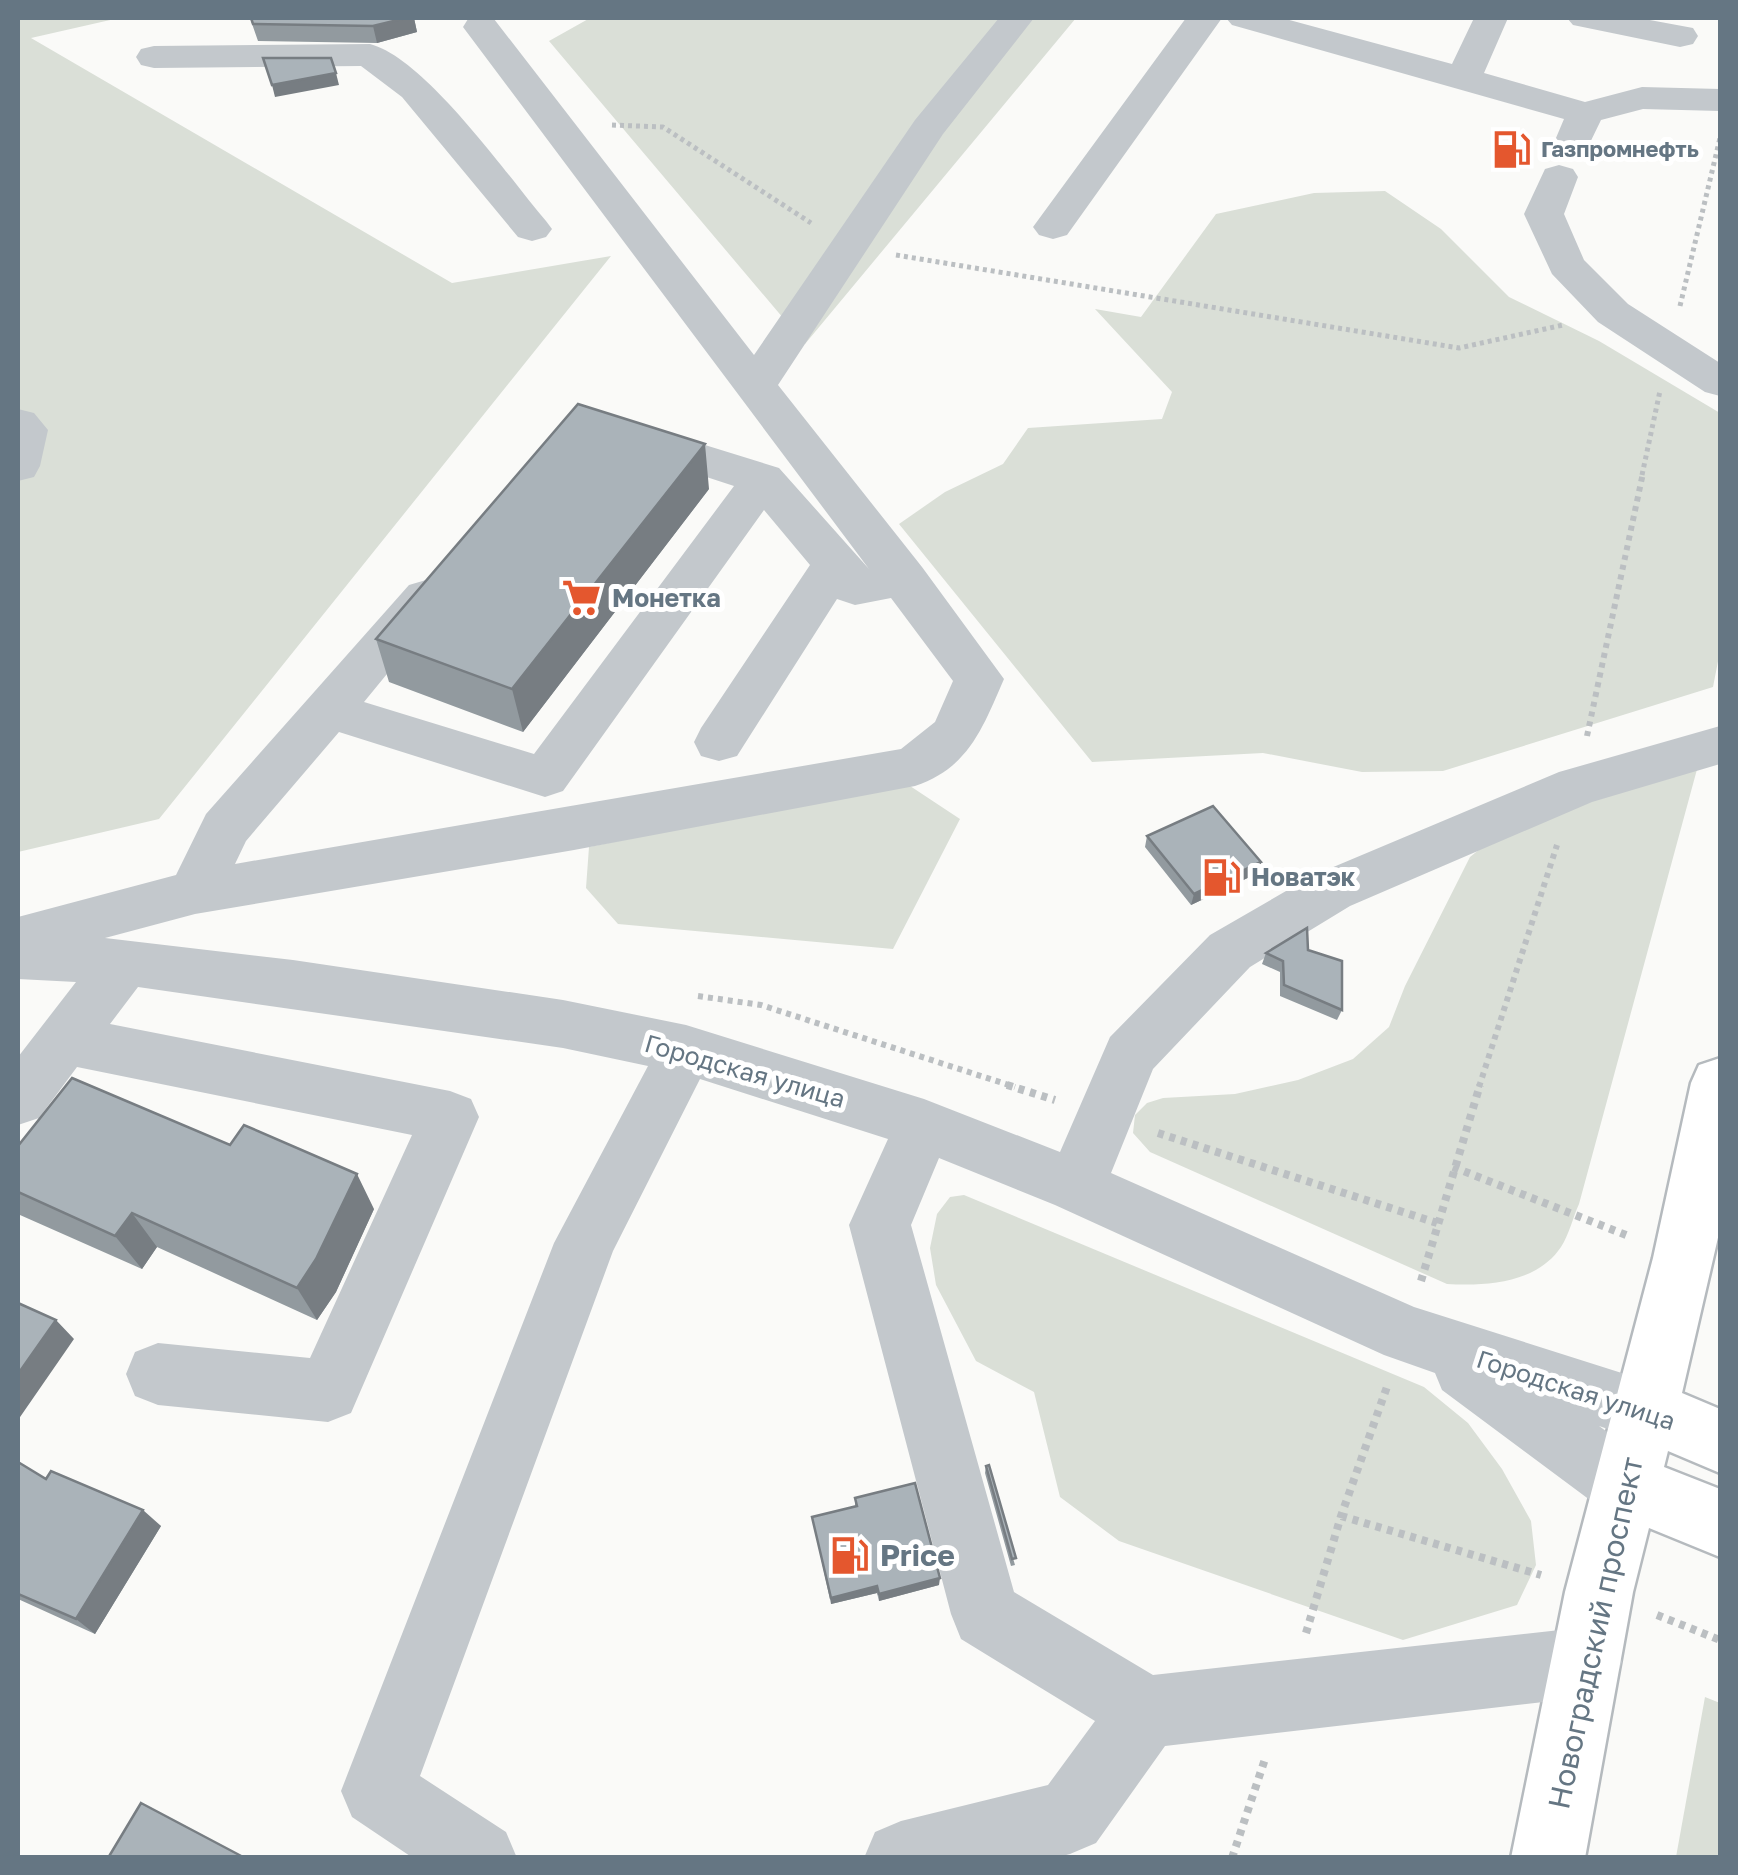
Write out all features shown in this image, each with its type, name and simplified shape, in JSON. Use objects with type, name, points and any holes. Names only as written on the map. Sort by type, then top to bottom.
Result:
[{"type":"main road","name":"Новоградский проспект","points":[[1548,1858],[1599,1592],[1684,1258],[1720,1083]]},
{"type":"main road","name":"Городская улица","points":[[1646,1410],[1720,1440]]},
{"type":"main road","points":[[1626,1486],[1720,1523]]},
{"type":"street","points":[[755,386],[928,128],[1016,18]]},
{"type":"street","points":[[1053,227],[1204,18]]},
{"type":"street","points":[[1244,18],[1585,113],[1642,98],[1720,100]]},
{"type":"street","points":[[1463,79],[1492,18]]},
{"type":"street","points":[[1585,18],[1680,36]]},
{"type":"street","points":[[18,939],[195,892],[574,829],[915,766],[956,734],[979,679],[755,386],[479,74],[481,27]]},
{"type":"street","points":[[154,57],[370,55],[415,89],[532,230]]},
{"type":"street","points":[[415,89],[479,74]]},
{"type":"street","points":[[1585,113],[1544,214],[1566,265],[1613,314],[1720,382]]},
{"type":"street","points":[[18,423],[26,430],[18,466]]},
{"type":"street","points":[[595,425],[763,479],[855,588],[906,579]]},
{"type":"street","points":[[330,710],[545,777],[763,479]]},
{"type":"street","points":[[719,742],[835,564]]},
{"type":"street","points":[[195,892],[225,829],[454,565]]},
{"type":"street","points":[[1076,1186],[1130,1054],[1230,951],[1331,890],[1576,786],[1720,745]]},
{"type":"street","name":"Городская улица","points":[[18,956],[125,962],[293,983],[506,1015],[686,1050],[924,1125],[1076,1186],[1418,1338],[1646,1410]]},
{"type":"street","points":[[18,1100],[125,962]]},
{"type":"street","points":[[65,1040],[450,1117],[328,1391],[158,1374]]},
{"type":"street","points":[[480,1858],[378,1791],[585,1242],[686,1050]]},
{"type":"street","points":[[924,1125],[880,1225],[986,1614],[1146,1712],[1587,1662]]},
{"type":"street","name":"Городская улица","points":[[1418,1338],[1626,1486]]},
{"type":"street","points":[[901,1858],[1070,1817],[1146,1712]]},
{"type":"path","points":[[1232,1858],[1341,1516],[1418,1338],[1453,1167],[1576,786],[1669,350],[1720,137]]},
{"type":"path","points":[[1453,1167],[1684,1258]]},
{"type":"path","points":[[1341,1516],[1599,1592],[1720,1640]]},
{"type":"shaded area","points":[[18,18],[119,18],[31,38],[452,283],[611,256],[159,819],[18,852]]},
{"type":"shaded area","points":[[590,18],[1076,18],[805,344],[549,41]]},
{"type":"shaded area","points":[[1385,191],[1441,229],[1509,297],[1599,341],[1720,413],[1720,651],[1713,687],[1443,771],[1362,772],[1263,753],[1092,762],[899,524],[945,492],[1003,464],[1028,428],[1162,419],[1172,392],[1095,309],[1141,317],[1216,214],[1314,193]]},
{"type":"shaded area","points":[[1690,757],[1699,762],[1579,1204],[1561,1247],[1538,1269],[1494,1283],[1447,1284],[1150,1152],[1133,1133],[1135,1115],[1147,1103],[1163,1098],[1235,1094],[1298,1080],[1353,1059],[1389,1027],[1405,986],[1470,857],[1486,844]]},
{"type":"shaded area","points":[[904,782],[960,819],[893,949],[618,924],[586,888],[589,847]]},
{"type":"shaded area","points":[[964,1195],[1424,1387],[1468,1423],[1502,1469],[1531,1521],[1536,1565],[1517,1605],[1403,1640],[1119,1541],[1060,1497],[1034,1392],[976,1361],[936,1285],[930,1248],[937,1214],[950,1197]]},
{"type":"shaded area","points":[[1705,1697],[1720,1703],[1720,1857],[1676,1857]]},
{"type":"building","points":[[251,18],[406,18],[373,26],[253,24]]},
{"type":"building","points":[[263,58],[331,58],[336,73],[272,85]]},
{"type":"building","points":[[578,404],[705,444],[512,689],[376,639]]},
{"type":"building","points":[[1213,806],[1261,862],[1194,894],[1147,836]]},
{"type":"building","points":[[1307,928],[1308,950],[1342,961],[1342,1010],[1284,985],[1283,961],[1266,953]]},
{"type":"building","points":[[72,1078],[230,1145],[244,1125],[357,1174],[316,1259],[297,1288],[132,1213],[115,1236],[18,1192],[18,1146]]},
{"type":"building","points":[[18,1303],[56,1320],[18,1374]]},
{"type":"building","points":[[18,1462],[46,1479],[51,1471],[143,1510],[76,1619],[18,1594]]},
{"type":"building","points":[[989,1465],[1016,1558],[1012,1559],[986,1466]]},
{"type":"building","points":[[915,1483],[940,1578],[879,1594],[877,1586],[831,1598],[812,1517],[857,1506],[855,1498]]},
{"type":"building","points":[[141,1803],[245,1858],[108,1858]]},
{"type":"place","name":"Газпромнефть","points":[[1511,149]]},
{"type":"place","name":"Монетка","points":[[582,598]]},
{"type":"place","name":"Новатэк","points":[[1221,877]]},
{"type":"place","name":"Price","points":[[850,1556]]}]
